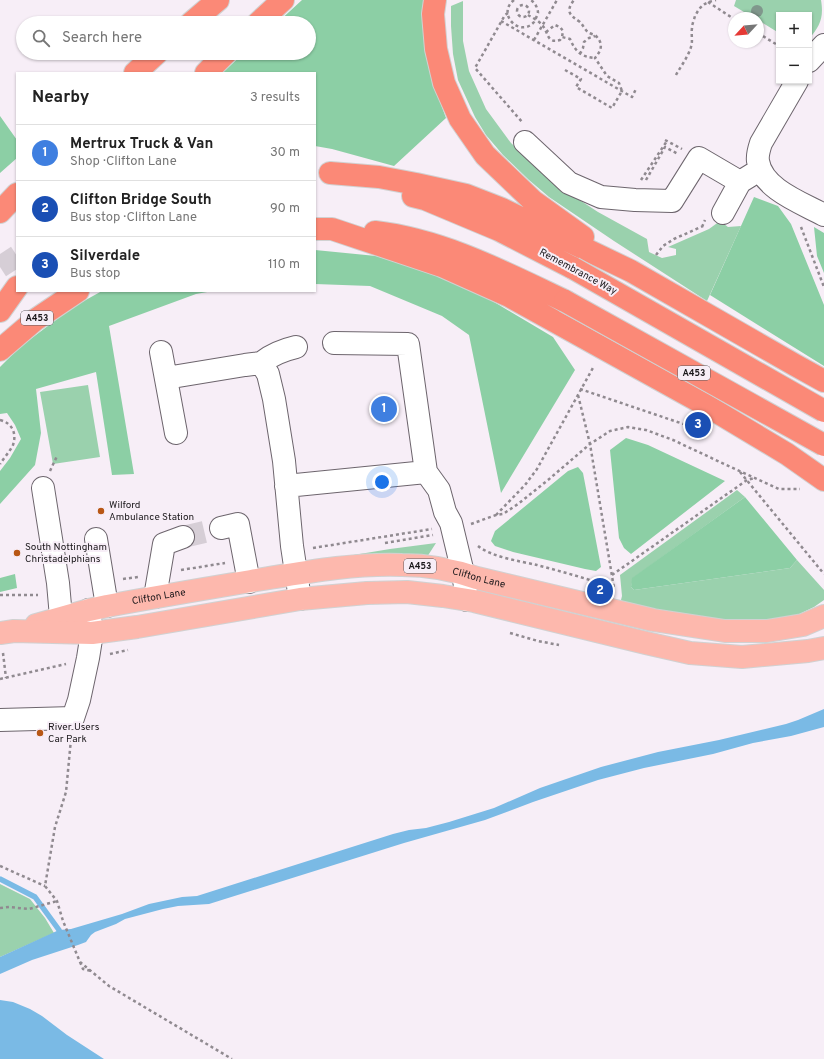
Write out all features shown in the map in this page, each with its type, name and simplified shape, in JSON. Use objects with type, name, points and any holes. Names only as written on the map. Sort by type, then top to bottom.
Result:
[{"type":"highway","points":[[199,16],[218,0]]},
{"type":"highway","points":[[266,16],[283,0]]},
{"type":"highway","points":[[435,0],[433,14],[436,49],[444,83],[460,119],[485,155],[533,201],[631,271]]},
{"type":"highway","points":[[136,72],[149,60]]},
{"type":"highway","points":[[207,72],[219,60]]},
{"type":"highway","points":[[322,172],[379,177],[416,184],[466,195],[502,209],[631,271],[824,381]]},
{"type":"highway","name":"Remembrance Way","points":[[322,172],[425,199],[499,230],[573,268],[824,411]]},
{"type":"highway","points":[[0,192],[16,179]]},
{"type":"highway","points":[[0,212],[16,195]]},
{"type":"highway","points":[[323,229],[442,266],[509,296],[709,407],[787,454],[815,485]]},
{"type":"highway","name":"A453","points":[[323,229],[377,232],[399,236],[455,252],[497,269],[565,302],[824,445]]},
{"type":"highway","points":[[0,292],[16,276]]},
{"type":"highway","points":[[0,311],[16,288]]},
{"type":"highway","name":"A453","points":[[0,350],[35,320],[77,292]]},
{"type":"main road","name":"Clifton Lane","points":[[7,632],[98,608],[155,597],[296,574],[374,565],[427,567],[463,573],[477,578],[653,620],[725,630],[767,631],[803,625],[824,616]]},
{"type":"main road","name":"Clifton Lane","points":[[7,632],[92,633],[137,627],[300,599],[367,593],[407,592],[467,600],[646,644],[690,653],[742,657],[808,652],[824,648]]},
{"type":"street","points":[[812,58],[824,45]]},
{"type":"street","points":[[795,84],[761,143],[758,154],[758,162],[764,176],[771,184],[781,192],[824,215]]},
{"type":"street","points":[[525,142],[569,183],[601,197],[672,201],[699,158],[740,182]]},
{"type":"street","points":[[723,213],[740,182],[761,169]]},
{"type":"street","points":[[334,343],[408,344],[426,472],[439,490],[445,512],[451,523],[463,573],[467,600]]},
{"type":"street","points":[[166,378],[245,365],[261,364],[278,352],[296,347]]},
{"type":"street","points":[[161,352],[176,434]]},
{"type":"street","points":[[261,364],[268,374],[274,399],[284,460],[300,599]]},
{"type":"street","points":[[286,486],[426,472]]},
{"type":"street","points":[[43,488],[58,583],[61,618]]},
{"type":"street","points":[[221,528],[238,524],[249,582]]},
{"type":"street","points":[[155,597],[164,544],[184,537]]},
{"type":"street","points":[[0,720],[73,718],[79,700],[98,608],[96,539]]},
{"type":"path","points":[[514,0],[508,7],[508,13],[510,19],[519,27],[525,27],[531,24],[538,14],[537,8],[531,0]]},
{"type":"path","points":[[534,40],[557,0]]},
{"type":"path","points":[[574,0],[570,5],[570,14],[574,19],[581,23],[587,32],[596,36],[601,43],[600,52],[595,58]]},
{"type":"path","points":[[676,75],[691,47],[691,29],[699,8],[708,2],[716,0]]},
{"type":"path","points":[[708,2],[728,14]]},
{"type":"path","points":[[520,5],[528,7],[528,15],[525,18],[521,18],[516,12],[517,8],[520,5]]},
{"type":"path","points":[[508,13],[501,21],[475,68],[532,132],[525,142]]},
{"type":"path","points":[[528,15],[543,25],[546,32],[551,40],[556,42],[560,40],[563,31],[560,27],[555,25],[546,32]]},
{"type":"path","points":[[501,21],[622,91],[632,96],[636,89]]},
{"type":"path","points":[[580,54],[584,42],[589,38],[596,36]]},
{"type":"path","points":[[562,37],[570,39],[580,54],[595,58],[607,76],[619,83],[622,91]]},
{"type":"path","points":[[764,37],[776,44]]},
{"type":"path","points":[[565,70],[581,79],[576,88],[612,108],[622,91]]},
{"type":"path","points":[[639,182],[666,140],[687,152]]},
{"type":"path","points":[[644,185],[665,147]]},
{"type":"path","points":[[656,254],[663,246],[674,239],[702,227],[723,213]]},
{"type":"path","points":[[800,225],[824,287]]},
{"type":"path","points":[[595,364],[537,469],[525,485],[496,514],[503,514],[518,504],[590,444],[610,431],[628,427],[646,430],[673,440],[779,489],[815,485]]},
{"type":"path","points":[[580,390],[708,432]]},
{"type":"path","points":[[475,543],[490,553],[570,574],[614,588],[590,444],[578,395]]},
{"type":"path","points":[[0,420],[9,424],[13,430],[14,438],[13,446],[0,464]]},
{"type":"path","points":[[740,471],[824,574]]},
{"type":"path","points":[[612,575],[747,480],[755,478]]},
{"type":"path","points":[[0,595],[37,595]]},
{"type":"path","points":[[510,632],[538,641],[560,645]]},
{"type":"path","points":[[88,658],[133,649]]},
{"type":"path","points":[[0,680],[46,668]]},
{"type":"path","points":[[45,886],[55,827],[66,792],[73,718]]},
{"type":"path","points":[[0,866],[45,886],[57,901],[63,921],[80,962],[109,986],[232,1059]]},
{"type":"path","points":[[0,908],[9,907],[29,909],[57,901]]},
{"type":"green space","points":[[302,0],[427,0],[434,85],[446,118],[394,166],[332,149],[316,146],[316,72],[223,72],[236,60],[316,60],[316,16],[285,16]]},
{"type":"green space","points":[[736,0],[821,0],[822,12],[818,26],[812,35],[812,12],[776,12],[776,31],[764,24],[764,12],[744,12],[734,6]]},
{"type":"green space","points":[[463,1],[463,41],[469,71],[486,109],[511,143],[543,173],[598,212],[647,239],[649,252],[662,258],[676,255],[676,249],[668,247],[709,229],[720,221],[728,227],[741,226],[707,301],[549,197],[503,155],[486,135],[475,117],[458,80],[453,54],[451,6]]},
{"type":"green space","points":[[0,116],[16,139],[16,159],[0,173]]},
{"type":"green space","points":[[754,197],[778,206],[791,224],[824,305],[824,366],[710,295]]},
{"type":"green space","points":[[814,227],[824,233],[824,273],[817,256]]},
{"type":"green space","points":[[316,250],[376,256],[464,284],[553,337],[575,370],[501,493],[469,335],[442,316],[370,286],[316,284]]},
{"type":"green space","points":[[100,292],[207,292],[196,294],[109,326],[134,474],[112,475],[96,372],[36,389],[41,433],[35,465],[0,504],[0,471],[10,458],[21,439],[15,425],[7,413],[0,414],[0,367],[20,347],[73,307]]},
{"type":"green space","points":[[88,385],[100,457],[53,464],[40,392]]},
{"type":"green space","points":[[626,438],[648,445],[725,481],[631,554],[624,548],[619,538],[610,450]]},
{"type":"green space","points":[[578,467],[583,473],[601,567],[596,571],[585,569],[513,552],[495,546],[491,541],[495,531],[568,471]]},
{"type":"green space","points":[[737,490],[745,497],[633,578],[631,587],[634,590],[790,568],[797,560],[824,590],[824,600],[814,607],[793,617],[762,621],[695,619],[620,604],[622,596],[620,575]]},
{"type":"green space","points":[[745,497],[797,560],[790,568],[634,590],[631,587],[632,578]]},
{"type":"green space","points":[[436,543],[427,557],[391,553],[311,564],[311,562]]},
{"type":"green space","points":[[15,574],[17,588],[0,592],[0,578]]},
{"type":"green space","points":[[0,884],[30,899],[45,918],[54,933],[0,957]]},
{"type":"water","points":[[824,709],[824,727],[791,736],[753,743],[713,754],[644,768],[598,780],[485,820],[404,843],[209,904],[178,906],[125,919],[95,932],[86,942],[32,960],[0,974],[0,957],[59,930],[71,929],[122,914],[149,904],[182,897],[197,896],[393,834],[449,822],[494,808],[540,788],[601,767],[658,752],[719,740],[786,724]]},
{"type":"water","points":[[0,1000],[13,1002],[30,1009],[104,1059],[0,1059]]},
{"type":"waterway","points":[[0,879],[35,897],[59,930]]},
{"type":"tunnel","points":[[0,267],[16,257]]},
{"type":"tunnel","points":[[183,537],[221,528]]},
{"type":"place","name":"Mertrux Truck & Van","points":[[384,409]]},
{"type":"place","name":"Silverdale","points":[[698,425]]},
{"type":"place","name":"Wilford Ambulance Station","points":[[101,511]]},
{"type":"place","name":"South Nottingham Christadelphians","points":[[17,553]]},
{"type":"place","name":"Clifton Bridge South","points":[[600,591]]},
{"type":"place","name":"River Users Car Park","points":[[40,733]]}]
